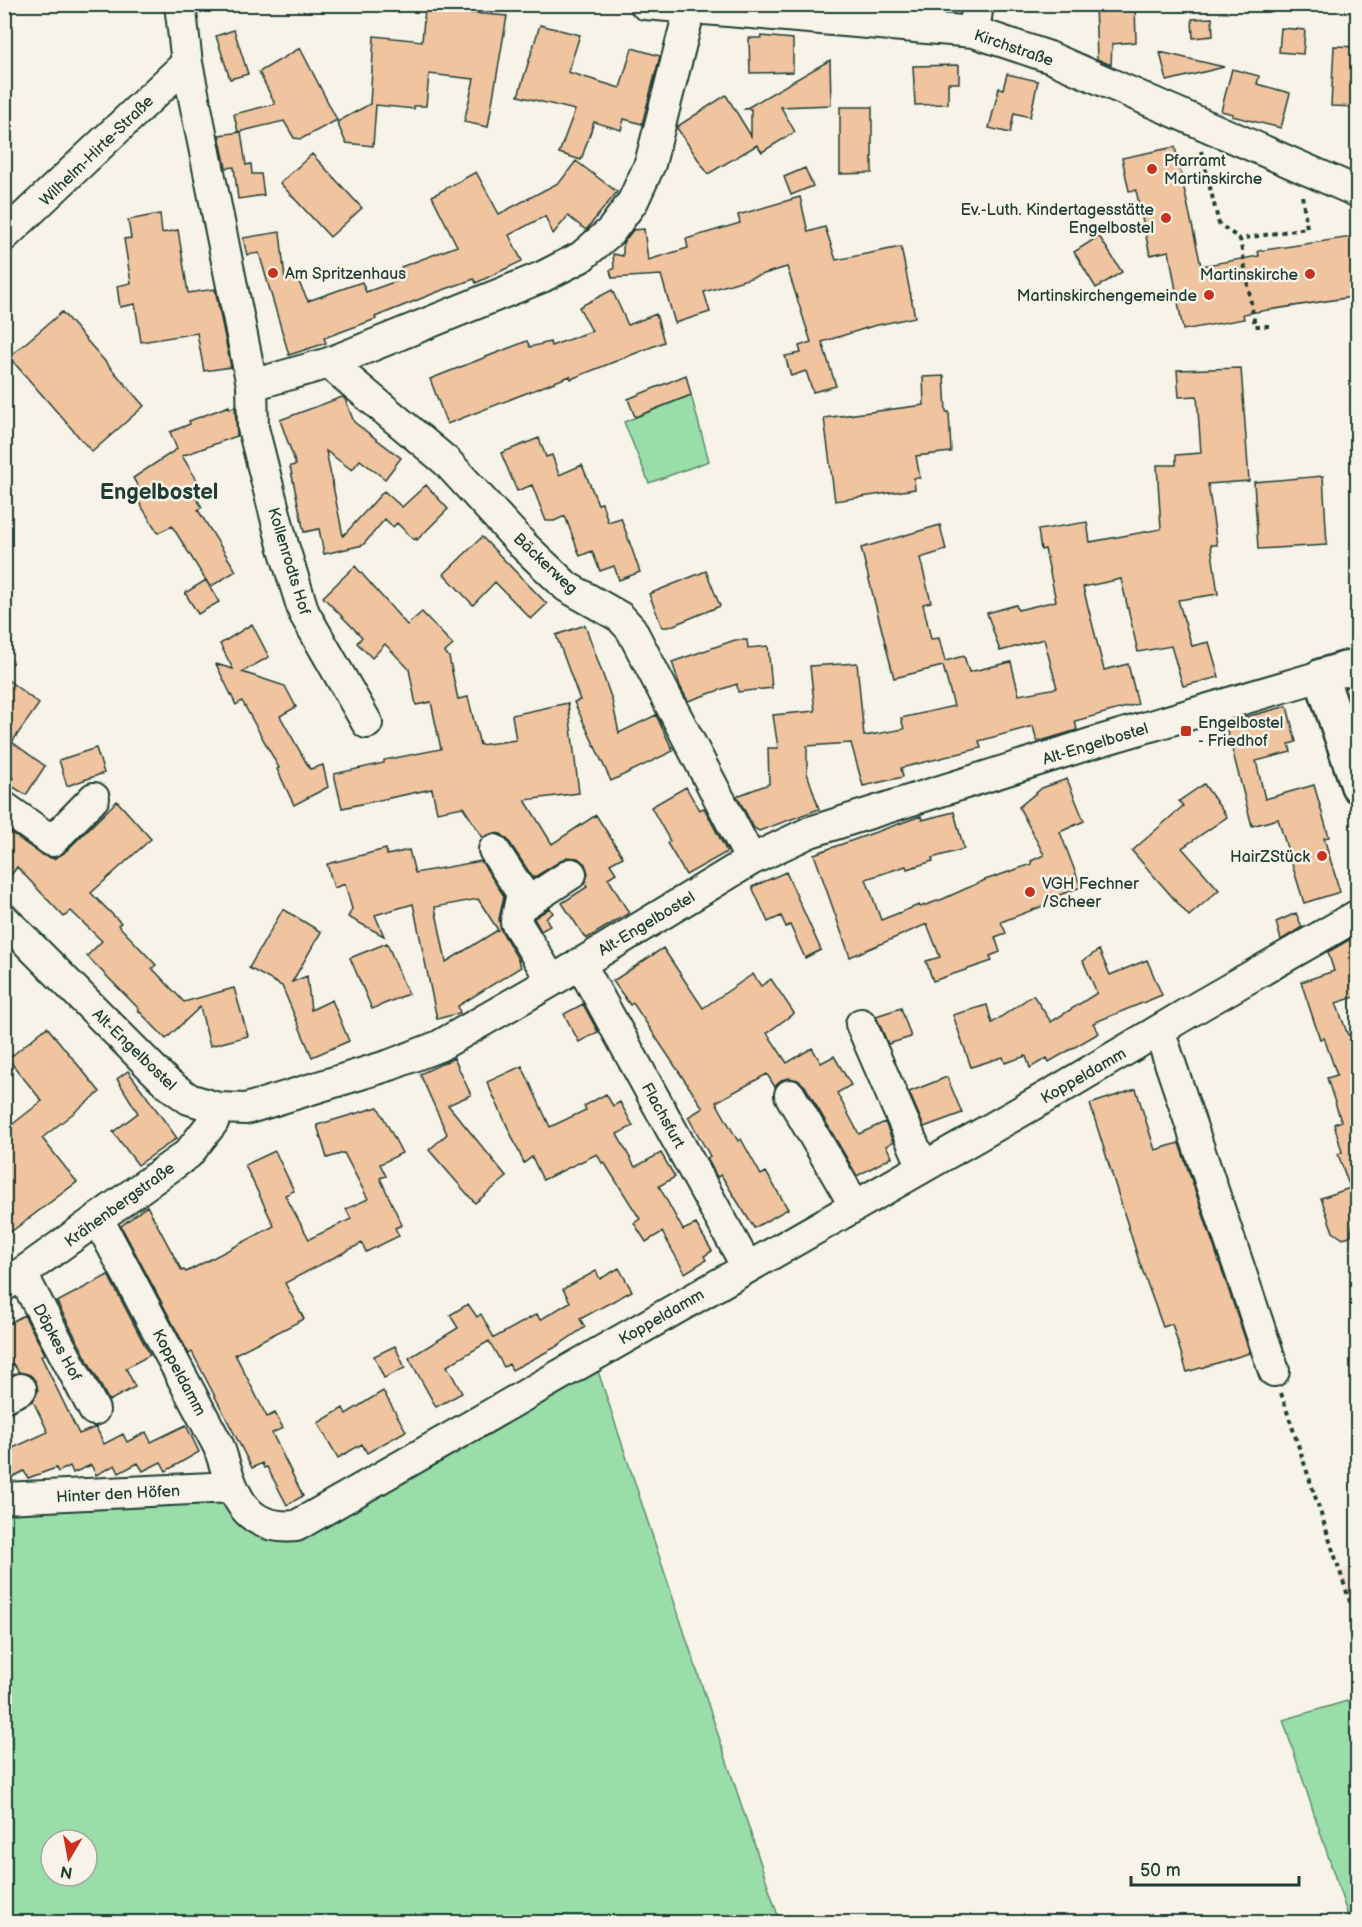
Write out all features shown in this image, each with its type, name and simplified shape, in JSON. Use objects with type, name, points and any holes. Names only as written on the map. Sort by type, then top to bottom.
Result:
[{"type":"main road","name":"Alt-Engelbostel","points":[[1322,676],[1358,665]]},
{"type":"main road","points":[[1322,676],[1358,786]]},
{"type":"street","points":[[180,4],[187,63],[252,385],[329,363],[542,277],[580,257],[611,231],[633,201],[650,164],[690,8]]},
{"type":"street","name":"Kirchstraße","points":[[646,5],[976,18],[1049,57],[1358,192]]},
{"type":"street","name":"Wilhelm-Hirte-Straße","points":[[4,236],[187,63]]},
{"type":"street","name":"Bäckerweg","points":[[329,363],[447,462],[523,545],[567,587],[620,617],[631,629],[751,860]]},
{"type":"street","name":"Kollenrodts Hof","points":[[252,385],[253,428],[283,545],[304,613],[367,723]]},
{"type":"street","name":"Alt-Engelbostel","points":[[4,919],[167,1083],[189,1099],[218,1108],[246,1109],[390,1065],[439,1046],[552,981],[751,860],[810,832],[1096,742],[1322,676]]},
{"type":"street","points":[[4,807],[52,841],[94,798]]},
{"type":"street","points":[[494,850],[522,893],[516,922],[552,981]]},
{"type":"street","points":[[520,907],[571,874]]},
{"type":"street","name":"Koppeldamm","points":[[98,1219],[219,1447],[232,1487],[245,1510],[267,1524],[279,1527],[296,1526],[1358,915]]},
{"type":"street","name":"Flachsfurt","points":[[580,963],[747,1267]]},
{"type":"street","points":[[861,1024],[923,1167]]},
{"type":"street","points":[[1159,1030],[1274,1371]]},
{"type":"street","points":[[790,1095],[855,1206]]},
{"type":"street","name":"Krähenbergstraße","points":[[13,1280],[188,1154],[213,1122],[218,1108]]},
{"type":"street","name":"Döpkes Hof","points":[[13,1280],[94,1410]]},
{"type":"street","name":"Hinter den Höfen","points":[[4,1498],[232,1487]]},
{"type":"path","points":[[1193,119],[1219,224],[1240,239],[1255,326],[1269,326]]},
{"type":"path","points":[[1240,239],[1307,228],[1297,164]]},
{"type":"path","points":[[1274,1371],[1358,1626]]},
{"type":"shaded area","points":[[1358,1565],[1357,1623],[1338,1571]]},
{"type":"green space","points":[[859,4],[954,5],[951,10],[938,16],[859,9]]},
{"type":"green space","points":[[691,395],[709,461],[649,483],[624,422]]},
{"type":"green space","points":[[596,1365],[780,1922],[5,1922],[5,1507],[212,1496],[282,1540]]},
{"type":"green space","points":[[1357,1698],[1358,1922],[1350,1922],[1283,1720]]},
{"type":"building","points":[[1095,4],[1135,4],[1136,42],[1112,44],[1111,65],[1097,59]]},
{"type":"building","points":[[425,9],[507,16],[488,127],[464,122],[474,79],[429,74],[426,106],[414,106],[414,109],[376,105],[373,146],[346,143],[337,122],[370,104],[374,36],[422,41]]},
{"type":"building","points":[[1212,18],[1213,36],[1193,38],[1192,19]]},
{"type":"building","points":[[540,25],[580,35],[568,72],[620,88],[632,48],[660,56],[642,124],[624,119],[621,130],[594,122],[581,160],[559,153],[575,110],[518,96]]},
{"type":"building","points":[[1281,28],[1305,30],[1303,54],[1279,52]]},
{"type":"building","points":[[234,30],[248,74],[230,79],[216,36]]},
{"type":"building","points":[[761,36],[793,39],[793,72],[750,73],[749,38],[761,38]]},
{"type":"building","points":[[1334,46],[1358,47],[1358,107],[1331,106]]},
{"type":"building","points":[[300,48],[337,120],[301,139],[294,138],[284,121],[238,132],[234,114],[275,104],[259,72]]},
{"type":"building","points":[[1160,52],[1224,67],[1167,81]]},
{"type":"building","points":[[830,60],[831,105],[781,107],[795,132],[762,152],[757,145],[708,174],[677,128],[726,95],[751,136],[751,109],[745,109]]},
{"type":"building","points":[[959,65],[959,83],[948,83],[948,104],[915,105],[913,66]]},
{"type":"building","points":[[1232,69],[1259,76],[1257,84],[1290,93],[1281,128],[1232,116],[1233,114],[1221,111]]},
{"type":"building","points":[[1007,74],[1038,81],[1030,117],[1014,113],[1010,133],[989,128],[999,88],[1003,89]]},
{"type":"building","points":[[840,107],[872,107],[872,173],[840,174]]},
{"type":"building","points":[[241,132],[246,165],[251,164],[252,174],[261,174],[264,195],[238,199],[234,167],[226,168],[219,135]]},
{"type":"building","points":[[1175,147],[1201,266],[1259,256],[1258,251],[1358,236],[1358,296],[1243,314],[1244,319],[1183,330],[1169,251],[1150,255],[1136,190],[1129,191],[1122,158]]},
{"type":"building","points":[[312,154],[362,208],[330,237],[280,183]]},
{"type":"building","points":[[576,161],[617,192],[586,230],[568,216],[553,234],[545,216],[509,235],[522,261],[476,283],[474,279],[440,291],[375,317],[376,319],[324,338],[326,343],[289,355],[259,253],[247,255],[243,238],[280,232],[285,279],[296,276],[308,301],[362,282],[366,292],[405,278],[401,267],[457,246],[432,196],[476,172],[499,214],[560,182]]},
{"type":"building","points":[[805,168],[813,186],[791,195],[784,177]]},
{"type":"building","points":[[800,197],[808,232],[825,227],[836,260],[901,247],[915,317],[873,326],[822,342],[836,386],[813,392],[806,371],[791,376],[785,356],[801,353],[799,346],[811,342],[787,267],[704,292],[710,312],[675,323],[661,275],[612,278],[610,270],[614,269],[613,254],[623,256],[623,243],[633,230],[644,229],[648,260],[688,248],[686,239],[740,223],[738,215]]},
{"type":"building","points":[[160,214],[162,233],[178,230],[188,293],[215,289],[231,367],[204,371],[197,333],[141,342],[135,304],[120,307],[117,286],[131,283],[124,239],[131,238],[128,220]]},
{"type":"building","points":[[1099,236],[1122,272],[1096,288],[1074,252]]},
{"type":"building","points":[[612,290],[628,325],[656,314],[664,342],[447,424],[430,379],[527,341],[530,347],[550,342],[551,346],[592,331],[579,307]]},
{"type":"building","points":[[62,312],[144,406],[92,452],[9,357]]},
{"type":"building","points":[[1241,368],[1249,481],[1208,484],[1217,545],[1211,545],[1218,594],[1178,600],[1192,646],[1209,642],[1219,677],[1183,686],[1171,646],[1138,652],[1121,579],[1083,587],[1104,670],[1128,664],[1138,704],[1075,721],[1077,730],[1037,742],[1033,726],[979,741],[981,748],[901,768],[903,777],[863,786],[851,743],[807,746],[807,773],[819,809],[759,831],[754,828],[737,796],[769,784],[768,748],[778,748],[773,715],[815,711],[810,666],[857,663],[864,736],[904,729],[901,718],[954,706],[943,666],[894,678],[861,548],[940,525],[946,550],[920,558],[931,602],[923,604],[931,639],[939,638],[945,661],[964,656],[969,672],[1011,662],[1019,695],[1057,688],[1044,639],[1000,651],[987,613],[1016,605],[1018,610],[1056,601],[1045,549],[1041,550],[1038,530],[1087,522],[1090,542],[1161,529],[1157,465],[1176,465],[1176,455],[1201,453],[1197,396],[1179,397],[1177,370]]},
{"type":"building","points":[[686,375],[691,395],[635,417],[628,399]]},
{"type":"building","points":[[944,376],[951,452],[916,456],[920,478],[914,478],[915,489],[835,501],[824,418],[924,405],[923,377]]},
{"type":"building","points":[[342,397],[345,399],[354,422],[401,458],[385,479],[360,460],[352,470],[326,451],[343,536],[384,491],[402,507],[426,485],[448,509],[417,540],[416,538],[414,540],[397,523],[393,527],[385,519],[363,545],[324,554],[319,529],[304,532],[290,466],[296,465],[280,420]]},
{"type":"building","points":[[229,406],[230,409],[235,406],[237,436],[182,456],[200,485],[191,490],[202,507],[198,510],[236,571],[210,587],[172,526],[158,533],[137,499],[143,495],[133,478],[177,449],[170,432],[190,424],[189,421]]},
{"type":"building","points":[[539,438],[546,457],[552,455],[559,475],[582,465],[598,504],[602,503],[608,522],[621,518],[640,572],[619,580],[614,566],[600,571],[592,551],[580,556],[565,516],[554,521],[546,521],[532,485],[517,491],[501,453]]},
{"type":"building","points":[[1323,476],[1327,545],[1258,549],[1254,482]]},
{"type":"building","points":[[482,537],[547,604],[531,619],[495,582],[473,605],[444,574]]},
{"type":"building","points":[[355,566],[407,625],[422,612],[453,645],[445,652],[449,657],[458,699],[468,697],[480,745],[516,740],[512,715],[568,703],[579,793],[525,800],[552,844],[596,815],[623,857],[610,864],[616,873],[608,878],[629,913],[586,939],[562,903],[587,887],[585,884],[588,873],[585,864],[578,858],[567,857],[533,878],[508,840],[501,834],[494,833],[483,838],[463,807],[437,812],[432,789],[342,808],[334,774],[384,763],[384,760],[441,749],[431,702],[416,705],[409,669],[385,644],[372,658],[357,643],[362,637],[323,597]]},
{"type":"building","points":[[706,571],[720,606],[669,627],[662,627],[649,594]]},
{"type":"building","points":[[206,580],[219,602],[198,614],[185,593]]},
{"type":"building","points":[[252,624],[269,657],[242,672],[285,686],[296,707],[280,716],[310,769],[323,765],[328,787],[294,805],[277,769],[279,768],[242,701],[236,705],[216,664],[233,669],[220,644]]},
{"type":"building","points":[[585,625],[612,700],[619,733],[656,715],[673,751],[611,781],[574,702],[580,700],[556,635]]},
{"type":"building","points":[[735,640],[747,640],[748,648],[768,646],[772,688],[738,692],[737,684],[688,701],[672,662]]},
{"type":"building","points":[[4,677],[39,704],[12,742],[45,766],[26,795],[10,785],[14,778],[4,772]]},
{"type":"building","points":[[1287,706],[1296,742],[1289,744],[1291,752],[1256,761],[1265,799],[1314,785],[1329,837],[1324,838],[1340,892],[1304,903],[1278,819],[1252,826],[1227,730],[1227,722]]},
{"type":"building","points":[[96,748],[104,773],[67,786],[59,760]]},
{"type":"building","points":[[1067,779],[1084,821],[1060,832],[1081,887],[1046,900],[1048,904],[1001,922],[1006,933],[995,937],[1000,952],[990,956],[992,961],[933,981],[926,961],[940,957],[927,924],[850,957],[814,854],[921,816],[922,820],[954,812],[964,849],[932,858],[933,861],[907,869],[906,866],[866,879],[881,920],[919,905],[920,907],[943,899],[985,880],[1032,864],[1031,861],[1044,855],[1019,807],[1042,788]]},
{"type":"building","points":[[1204,784],[1227,817],[1182,848],[1219,890],[1189,916],[1132,851],[1183,806],[1179,801]]},
{"type":"building","points":[[686,787],[699,810],[704,808],[727,852],[686,875],[667,843],[670,841],[651,807]]},
{"type":"building","points":[[117,801],[151,839],[91,893],[121,923],[118,925],[156,965],[152,968],[184,1002],[234,988],[248,1036],[210,1046],[200,1007],[166,1039],[87,956],[102,941],[71,911],[64,917],[17,867],[4,885],[4,828],[42,855],[54,859],[64,853]]},
{"type":"building","points":[[386,849],[387,855],[409,850],[415,873],[481,861],[504,896],[499,919],[501,930],[521,967],[458,1006],[460,1013],[437,1019],[413,904],[375,915],[384,936],[348,917],[352,909],[345,884],[334,888],[327,864]],"holes":[[[478,899],[498,930],[446,962],[435,907]]]},
{"type":"building","points":[[786,872],[821,950],[805,958],[790,925],[786,927],[781,916],[768,922],[752,887]]},
{"type":"building","points":[[550,908],[553,913],[546,918],[550,926],[541,931],[534,918]]},
{"type":"building","points":[[283,909],[321,932],[292,982],[307,976],[311,1010],[332,1000],[349,1041],[312,1057],[282,986],[249,968]]},
{"type":"building","points":[[1296,913],[1302,927],[1281,940],[1276,922]]},
{"type":"building","points":[[1354,937],[1358,947],[1358,996],[1336,1003],[1348,1035],[1358,1031],[1358,1202],[1355,1202],[1358,1213],[1355,1214],[1351,1235],[1343,1239],[1333,1232],[1321,1198],[1350,1188],[1338,1154],[1342,1152],[1334,1124],[1341,1121],[1327,1078],[1337,1075],[1324,1038],[1320,1039],[1301,982],[1334,971],[1328,952]]},
{"type":"building","points":[[387,943],[408,994],[372,1009],[350,958]]},
{"type":"building","points":[[663,948],[703,1008],[753,974],[761,986],[771,979],[794,1013],[767,1033],[787,1063],[812,1048],[821,1063],[834,1056],[851,1085],[837,1093],[859,1134],[885,1122],[893,1142],[886,1146],[892,1157],[857,1176],[805,1086],[798,1080],[789,1078],[781,1080],[775,1087],[767,1074],[716,1102],[738,1141],[741,1139],[761,1175],[766,1172],[788,1209],[754,1228],[721,1175],[717,1177],[707,1158],[710,1156],[688,1117],[703,1108],[633,1003],[630,1005],[613,981]]},
{"type":"building","points":[[1099,950],[1110,975],[1147,960],[1162,995],[1093,1023],[1099,1033],[1049,1062],[1047,1058],[1030,1068],[1026,1056],[1005,1063],[1003,1057],[971,1067],[953,1015],[987,1005],[992,1023],[1033,995],[1051,1022],[1097,993],[1083,961]]},
{"type":"building","points":[[583,1004],[598,1032],[579,1042],[564,1014]]},
{"type":"building","points":[[901,1008],[911,1037],[888,1044],[876,1016]]},
{"type":"building","points":[[47,1027],[100,1092],[42,1138],[77,1182],[4,1237],[4,1131],[42,1101],[8,1059]]},
{"type":"building","points":[[454,1058],[471,1095],[448,1105],[507,1177],[475,1203],[429,1150],[447,1134],[420,1074]]},
{"type":"building","points":[[522,1066],[550,1127],[586,1110],[584,1106],[606,1094],[613,1106],[620,1102],[633,1126],[617,1134],[635,1167],[661,1153],[675,1177],[659,1186],[683,1230],[696,1224],[712,1251],[704,1256],[706,1260],[685,1273],[662,1232],[646,1242],[634,1223],[640,1219],[597,1154],[543,1180],[532,1157],[524,1163],[487,1082]]},
{"type":"building","points":[[128,1071],[177,1138],[138,1165],[113,1132],[138,1113],[117,1079]]},
{"type":"building","points":[[947,1077],[962,1113],[924,1127],[909,1092]]},
{"type":"building","points":[[1136,1089],[1155,1150],[1179,1143],[1250,1353],[1187,1372],[1172,1324],[1163,1327],[1139,1261],[1090,1104]]},
{"type":"building","points":[[378,1107],[402,1153],[380,1164],[386,1176],[380,1178],[402,1225],[395,1228],[399,1236],[366,1252],[362,1243],[285,1283],[304,1319],[235,1354],[267,1417],[275,1413],[283,1428],[272,1433],[303,1496],[287,1505],[267,1467],[264,1468],[262,1463],[252,1468],[192,1352],[189,1354],[121,1226],[147,1206],[182,1271],[186,1272],[274,1226],[245,1165],[275,1151],[294,1191],[285,1195],[309,1239],[351,1219],[346,1209],[368,1199],[344,1153],[327,1158],[317,1125]]},
{"type":"building","points":[[619,1268],[632,1291],[580,1319],[585,1327],[554,1348],[512,1370],[509,1364],[504,1367],[489,1341],[447,1366],[462,1393],[436,1407],[409,1358],[458,1328],[450,1315],[468,1304],[477,1317],[481,1314],[494,1338],[537,1314],[540,1320],[570,1302],[563,1289],[596,1271],[600,1279]]},
{"type":"building","points":[[108,1275],[150,1355],[126,1368],[135,1387],[109,1401],[57,1302]]},
{"type":"building","points":[[24,1315],[45,1354],[41,1356],[79,1434],[96,1427],[104,1444],[123,1434],[127,1442],[146,1432],[151,1442],[186,1425],[199,1452],[166,1471],[161,1462],[143,1471],[138,1463],[119,1473],[115,1465],[96,1475],[91,1465],[73,1473],[70,1466],[58,1472],[56,1468],[28,1478],[24,1471],[4,1481],[4,1452],[48,1432],[33,1401],[38,1391],[36,1381],[30,1375],[19,1372],[13,1364],[4,1368],[4,1326]]},
{"type":"building","points":[[395,1346],[405,1368],[384,1378],[374,1356]]},
{"type":"building","points":[[383,1391],[406,1431],[367,1453],[362,1444],[338,1458],[318,1423],[343,1408],[346,1414]]},
{"type":"place","name":"Pfarramt Martinskirche","points":[[1152,169]]},
{"type":"place","name":"Ev.-Luth. Kindertagesstätte Engelbostel","points":[[1166,218]]},
{"type":"place","name":"Am Spritzenhaus","points":[[273,273]]},
{"type":"place","name":"Martinskirche","points":[[1310,274]]},
{"type":"place","name":"Martinskirchengemeinde","points":[[1209,295]]},
{"type":"place","name":"Engelbostel - Friedhof","points":[[1186,731]]},
{"type":"place","name":"HairZStück","points":[[1322,856]]},
{"type":"place","name":"VGH Fechner /Scheer","points":[[1030,892]]},
{"type":"district","name":"Engelbostel","points":[[159,491]]}]
